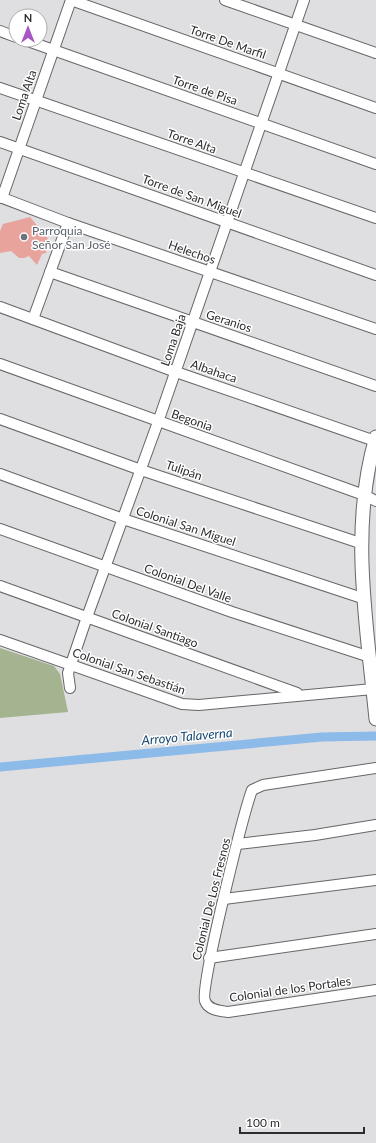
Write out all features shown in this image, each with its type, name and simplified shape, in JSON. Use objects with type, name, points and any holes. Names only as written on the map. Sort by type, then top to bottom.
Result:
[{"type":"street","name":"Loma Alta","points":[[1,197],[71,0]]},
{"type":"street","name":"Torre De Marfil","points":[[71,0],[376,108]]},
{"type":"street","points":[[224,0],[376,53]]},
{"type":"street","name":"Loma Baja","points":[[70,688],[68,672],[176,372],[304,0]]},
{"type":"street","name":"Torre de Pisa","points":[[47,48],[376,164]]},
{"type":"street","name":"Torre Alta","points":[[0,88],[376,218]]},
{"type":"street","name":"Torre de San Miguel","points":[[0,142],[376,275]]},
{"type":"street","name":"Helechos","points":[[1,197],[68,223],[376,329]]},
{"type":"street","points":[[33,319],[68,223]]},
{"type":"street","name":"Geranios","points":[[50,272],[376,386]]},
{"type":"street","name":"Albahaca","points":[[0,307],[176,372],[376,439]]},
{"type":"street","name":"Begonia","points":[[0,364],[364,495],[376,501]]},
{"type":"street","name":"Tulipán","points":[[0,418],[141,470],[360,543]]},
{"type":"street","points":[[376,439],[364,495],[360,543],[376,719]]},
{"type":"street","name":"Colonial San Miguel","points":[[0,474],[123,519],[365,600]]},
{"type":"street","name":"Colonial Del Valle","points":[[0,530],[232,612],[370,657]]},
{"type":"street","name":"Colonial Santiago","points":[[0,586],[301,694]]},
{"type":"street","name":"Colonial San Sebastián","points":[[0,640],[182,704],[199,705],[373,688]]},
{"type":"street","name":"Colonial De Los Fresnos","points":[[208,1007],[204,1000],[204,991],[210,958],[249,796],[252,790],[263,785],[376,768]]},
{"type":"street","points":[[238,844],[315,835],[376,825]]},
{"type":"street","points":[[224,899],[376,880]]},
{"type":"street","points":[[210,958],[376,934]]},
{"type":"street","name":"Colonial de los Portales","points":[[208,1007],[218,1011],[228,1012],[376,990]]},
{"type":"green space","points":[[0,648],[54,666],[60,674],[68,712],[0,718]]},
{"type":"building","points":[[30,217],[49,240],[46,253],[42,254],[37,265],[29,256],[19,258],[11,251],[0,253],[0,231],[3,224]]},
{"type":"waterway","name":"Arroyo Talaverna","points":[[0,767],[322,737],[376,736]]},
{"type":"place","name":"Parroquia Señor San José","points":[[24,237]]}]
